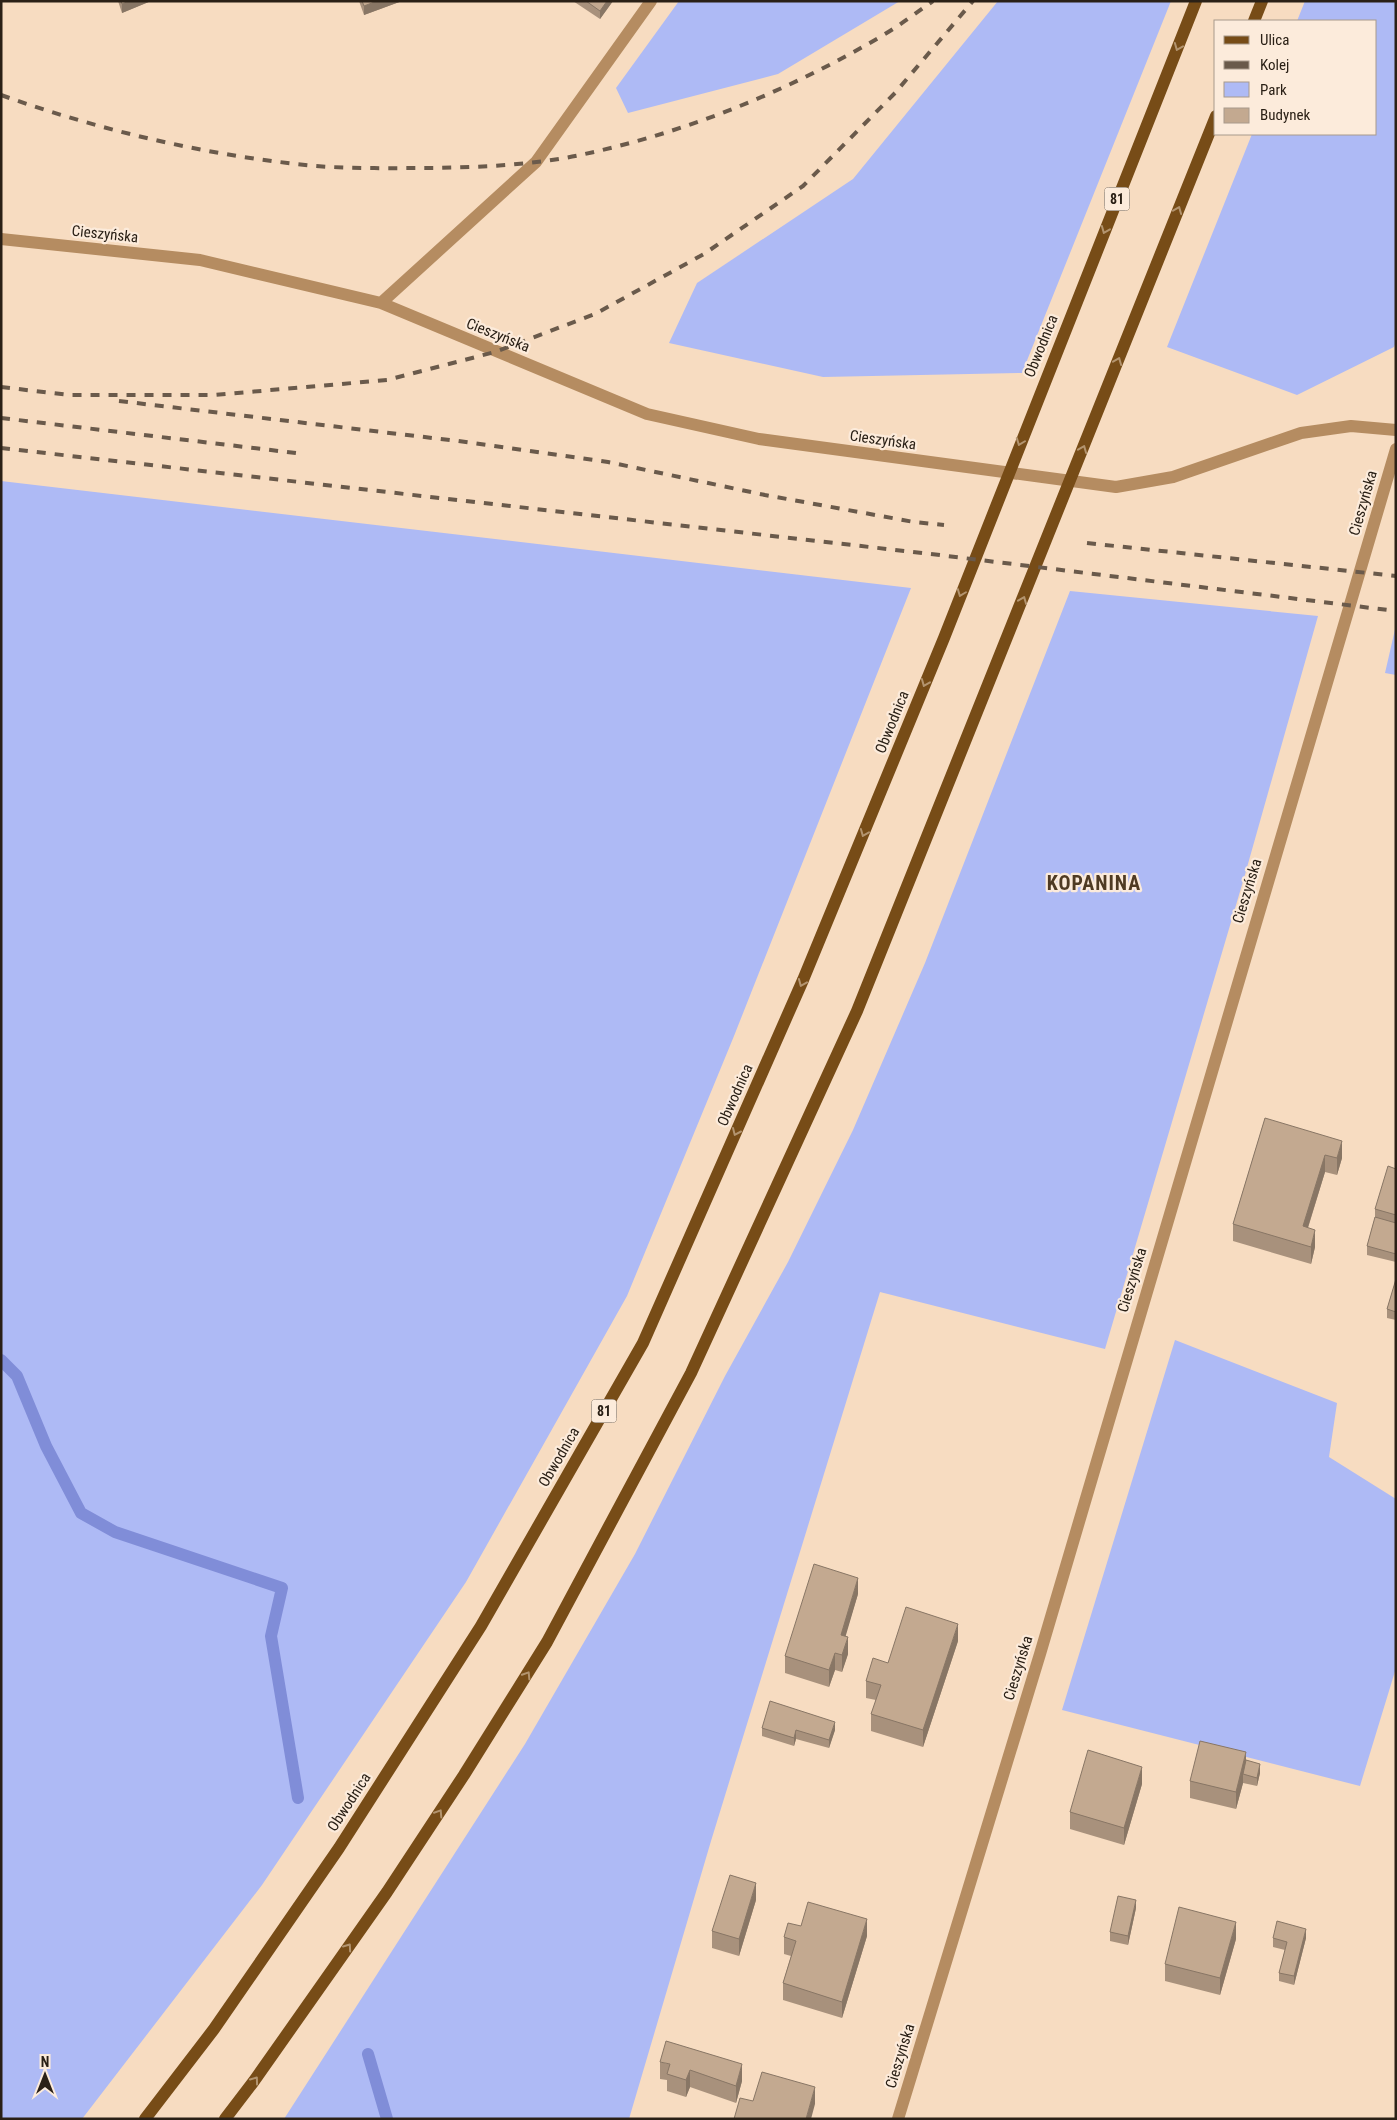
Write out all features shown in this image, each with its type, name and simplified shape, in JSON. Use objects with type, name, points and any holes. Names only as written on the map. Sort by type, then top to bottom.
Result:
[{"type":"main road","name":"Obwodnica","points":[[145,2119],[220,2022],[334,1856],[481,1626],[643,1343],[803,980],[944,638],[1196,1]]},
{"type":"main road","points":[[1254,20],[1262,1]]},
{"type":"main road","points":[[225,2119],[388,1892],[537,1659],[687,1382],[858,1011],[1214,121]]},
{"type":"street","points":[[380,303],[536,162],[651,1]]},
{"type":"street","name":"Cieszyńska","points":[[1,239],[200,260],[380,303],[647,414],[758,439],[1116,486],[1174,477],[1302,433],[1351,426],[1396,430]]},
{"type":"street","name":"Cieszyńska","points":[[898,2119],[1040,1654],[1396,449]]},
{"type":"green space","points":[[679,1],[900,1],[778,74],[628,113],[616,88]]},
{"type":"green space","points":[[998,1],[1171,1],[1022,373],[823,377],[669,343],[697,283],[853,179]]},
{"type":"green space","points":[[1305,1],[1396,1],[1396,342],[1394,347],[1297,395],[1167,347],[1252,135],[1377,135],[1377,20],[1297,20]]},
{"type":"green space","points":[[1,481],[911,588],[734,1036],[627,1296],[466,1582],[262,1885],[82,2119],[1,2119]]},
{"type":"green space","points":[[1070,591],[1318,616],[1244,878],[1105,1349],[880,1292],[711,1841],[629,2119],[284,2119],[525,1744],[635,1554],[725,1376],[788,1262],[853,1130],[925,963]]},
{"type":"green space","points":[[1396,625],[1396,675],[1385,673]]},
{"type":"green space","points":[[1175,1340],[1337,1403],[1329,1457],[1396,1499],[1396,1668],[1360,1786],[1062,1710]]},
{"type":"building","points":[[362,1],[377,1],[364,6]]},
{"type":"building","points":[[586,1],[607,1],[600,11]]},
{"type":"building","points":[[1265,1118],[1342,1141],[1337,1158],[1325,1155],[1303,1226],[1315,1230],[1311,1247],[1233,1224]]},
{"type":"building","points":[[1388,1166],[1396,1169],[1396,1215],[1375,1209]]},
{"type":"building","points":[[1375,1217],[1396,1223],[1396,1254],[1367,1246]]},
{"type":"building","points":[[1396,1279],[1396,1312],[1387,1309]]},
{"type":"building","points":[[814,1564],[858,1578],[841,1635],[848,1637],[842,1655],[835,1653],[829,1670],[785,1656]]},
{"type":"building","points":[[906,1607],[958,1624],[923,1730],[871,1714],[881,1685],[866,1681],[873,1658],[888,1663]]},
{"type":"building","points":[[770,1701],[835,1722],[829,1740],[796,1730],[794,1738],[762,1728]]},
{"type":"building","points":[[1200,1741],[1246,1752],[1236,1792],[1190,1781]]},
{"type":"building","points":[[1088,1750],[1142,1767],[1124,1828],[1070,1812]]},
{"type":"building","points":[[1246,1760],[1260,1764],[1257,1778],[1243,1774]]},
{"type":"building","points":[[730,1875],[756,1883],[739,1939],[712,1931]]},
{"type":"building","points":[[1118,1896],[1136,1900],[1128,1936],[1110,1932]]},
{"type":"building","points":[[808,1902],[867,1919],[842,2002],[783,1983],[796,1941],[784,1937],[788,1923],[801,1926]]},
{"type":"building","points":[[1179,1907],[1236,1922],[1220,1978],[1165,1964]]},
{"type":"building","points":[[1277,1921],[1306,1929],[1294,1976],[1279,1973],[1287,1942],[1273,1938]]},
{"type":"building","points":[[666,2041],[742,2064],[736,2086],[690,2070],[686,2080],[667,2074],[670,2064],[660,2062]]},
{"type":"building","points":[[762,2072],[815,2087],[806,2119],[734,2119],[740,2098],[753,2101]]},
{"type":"waterway","points":[[1,1360],[17,1376],[46,1446],[81,1513],[115,1532],[282,1588],[271,1636],[298,1798]]},
{"type":"waterway","points":[[368,2054],[387,2119]]},
{"type":"railway","points":[[1,95],[117,131],[196,149],[276,162],[345,168],[452,168],[526,163],[580,155],[619,146],[658,135],[735,108],[845,57],[887,33],[933,1]]},
{"type":"railway","points":[[1,387],[69,395],[214,395],[387,380],[495,352],[595,314],[704,254],[803,186],[895,93],[973,1]]},
{"type":"railway","points":[[119,401],[458,441],[608,462],[765,495],[914,522],[944,525]]},
{"type":"railway","points":[[1,418],[304,454]]},
{"type":"railway","points":[[1,448],[931,554],[1396,611]]},
{"type":"railway","points":[[1087,543],[1396,576]]},
{"type":"district","name":"KOPANINA","points":[[1094,883]]}]
